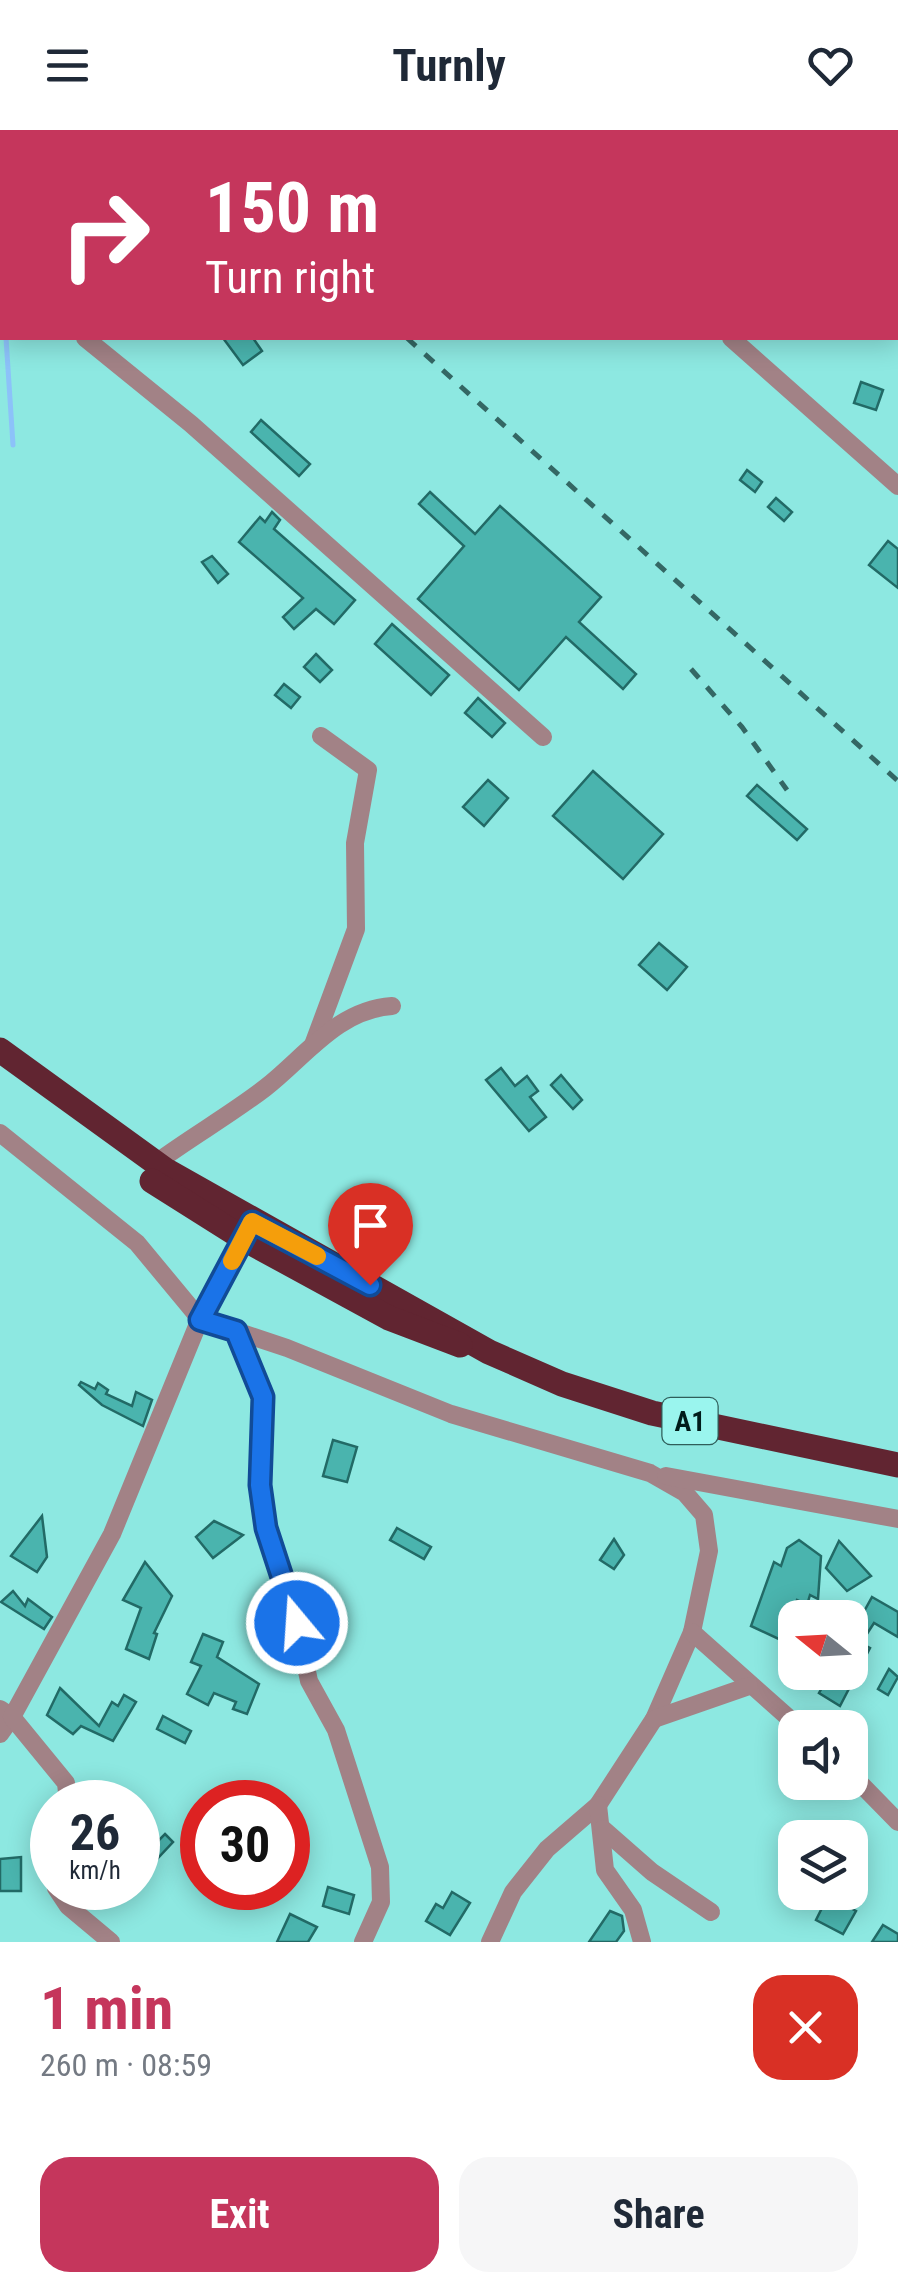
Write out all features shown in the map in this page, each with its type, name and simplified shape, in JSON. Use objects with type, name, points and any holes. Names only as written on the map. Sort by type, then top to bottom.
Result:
[{"type":"highway","name":"A1","points":[[0,1050],[248,1230]]},
{"type":"highway","name":"A1","points":[[0,1068],[159,1186],[489,1352],[562,1384],[652,1413],[898,1465]]},
{"type":"street","points":[[88,340],[191,424],[543,737]]},
{"type":"street","points":[[733,340],[898,486]]},
{"type":"street","points":[[313,1045],[356,929],[355,844],[368,787],[368,770],[321,736]]},
{"type":"street","points":[[156,1163],[264,1088],[347,1018],[372,1007],[392,1006]]},
{"type":"street","points":[[0,1133],[138,1243],[200,1320],[451,1414],[650,1473],[898,1519]]},
{"type":"street","points":[[0,1734],[6,1713],[112,1534],[200,1320],[248,1230]]},
{"type":"street","points":[[236,1331],[263,1397],[260,1485],[266,1528],[297,1623],[309,1681],[336,1730],[380,1867],[381,1902],[363,1942]]},
{"type":"street","points":[[490,1942],[512,1892],[547,1848],[598,1805],[654,1719],[692,1632],[709,1551],[704,1515],[686,1493],[650,1473]]},
{"type":"street","points":[[692,1632],[778,1710]]},
{"type":"street","points":[[654,1719],[749,1686]]},
{"type":"street","points":[[6,1713],[63,1780]]},
{"type":"street","points":[[868,1792],[898,1822]]},
{"type":"street","points":[[598,1805],[605,1870],[639,1921],[642,1942]]},
{"type":"street","points":[[603,1829],[652,1872],[711,1912]]},
{"type":"street","points":[[73,1910],[111,1942]]},
{"type":"building","points":[[224,340],[254,340],[262,351],[243,365]]},
{"type":"building","points":[[861,382],[883,390],[876,410],[854,403]]},
{"type":"building","points":[[261,420],[310,464],[299,476],[251,432]]},
{"type":"building","points":[[747,470],[762,482],[755,492],[740,480]]},
{"type":"building","points":[[430,492],[475,534],[500,506],[601,597],[579,622],[636,674],[623,689],[566,637],[519,690],[418,599],[464,546],[419,504]]},
{"type":"building","points":[[776,498],[792,512],[784,521],[768,507]]},
{"type":"building","points":[[272,512],[280,520],[274,529],[355,600],[334,624],[316,609],[294,629],[283,617],[303,598],[239,542],[260,517],[265,522]]},
{"type":"building","points":[[888,541],[898,549],[898,588],[869,565]]},
{"type":"building","points":[[212,556],[228,574],[218,583],[202,562]]},
{"type":"building","points":[[392,624],[449,675],[431,695],[375,644]]},
{"type":"building","points":[[316,654],[332,670],[320,682],[304,667]]},
{"type":"building","points":[[284,684],[300,697],[291,708],[275,695]]},
{"type":"building","points":[[478,698],[505,723],[492,737],[465,713]]},
{"type":"building","points":[[593,771],[663,834],[623,879],[553,816]]},
{"type":"building","points":[[488,780],[508,798],[484,826],[463,807]]},
{"type":"building","points":[[757,785],[807,829],[797,840],[747,796]]},
{"type":"building","points":[[659,943],[687,967],[667,990],[639,965]]},
{"type":"building","points":[[501,1068],[515,1086],[527,1076],[538,1091],[530,1097],[546,1117],[529,1131],[486,1080]]},
{"type":"building","points":[[561,1075],[582,1100],[573,1109],[551,1085]]},
{"type":"building","points":[[81,1382],[95,1389],[98,1383],[108,1390],[106,1394],[132,1406],[136,1392],[152,1400],[143,1426],[102,1405],[79,1385]]},
{"type":"building","points":[[333,1440],[357,1447],[347,1482],[323,1476]]},
{"type":"building","points":[[42,1516],[47,1557],[37,1572],[11,1556]]},
{"type":"building","points":[[214,1521],[243,1535],[213,1558],[196,1537]]},
{"type":"building","points":[[397,1528],[431,1547],[424,1559],[390,1540]]},
{"type":"building","points":[[614,1539],[624,1555],[614,1569],[600,1560]]},
{"type":"building","points":[[799,1540],[821,1556],[818,1599],[810,1595],[808,1600],[778,1600],[778,1639],[751,1626],[774,1562],[781,1566],[787,1548]]},
{"type":"building","points":[[839,1541],[871,1576],[847,1591],[826,1568]]},
{"type":"building","points":[[145,1562],[172,1596],[154,1633],[157,1634],[149,1659],[126,1649],[141,1608],[123,1600]]},
{"type":"building","points":[[13,1591],[25,1606],[28,1599],[52,1617],[44,1629],[1,1602]]},
{"type":"building","points":[[872,1597],[898,1612],[898,1637],[874,1623],[868,1632],[868,1604]]},
{"type":"building","points":[[203,1634],[223,1642],[217,1657],[259,1684],[247,1714],[233,1709],[236,1702],[214,1693],[208,1705],[187,1694],[201,1666],[191,1662]]},
{"type":"building","points":[[889,1669],[898,1677],[888,1695],[878,1689]]},
{"type":"building","points":[[60,1688],[99,1726],[112,1702],[118,1706],[124,1695],[136,1702],[113,1741],[81,1726],[73,1734],[47,1715]]},
{"type":"building","points":[[821,1690],[848,1690],[840,1706],[819,1693]]},
{"type":"building","points":[[163,1716],[191,1731],[185,1743],[157,1729]]},
{"type":"building","points":[[165,1834],[173,1842],[160,1856],[160,1839]]},
{"type":"building","points":[[21,1857],[21,1891],[0,1891],[0,1859]]},
{"type":"building","points":[[328,1887],[354,1895],[349,1914],[323,1906]]},
{"type":"building","points":[[452,1892],[470,1903],[450,1935],[426,1921],[436,1904],[443,1908]]},
{"type":"building","points":[[821,1910],[856,1911],[843,1934],[816,1920]]},
{"type":"building","points":[[610,1911],[622,1916],[624,1931],[616,1942],[589,1942]]},
{"type":"building","points":[[290,1914],[317,1927],[308,1942],[277,1942]]},
{"type":"building","points":[[883,1925],[898,1934],[898,1942],[872,1942]]},
{"type":"waterway","points":[[6,340],[13,445]]},
{"type":"railway","points":[[409,340],[898,781]]},
{"type":"railway","points":[[691,669],[742,727],[787,790]]},
{"type":"slow traffic","points":[[232,1261],[252,1222],[317,1256]]},
{"type":"route","points":[[297,1623],[266,1528],[260,1485],[263,1397],[236,1331],[200,1320],[252,1222],[370,1285]]}]
